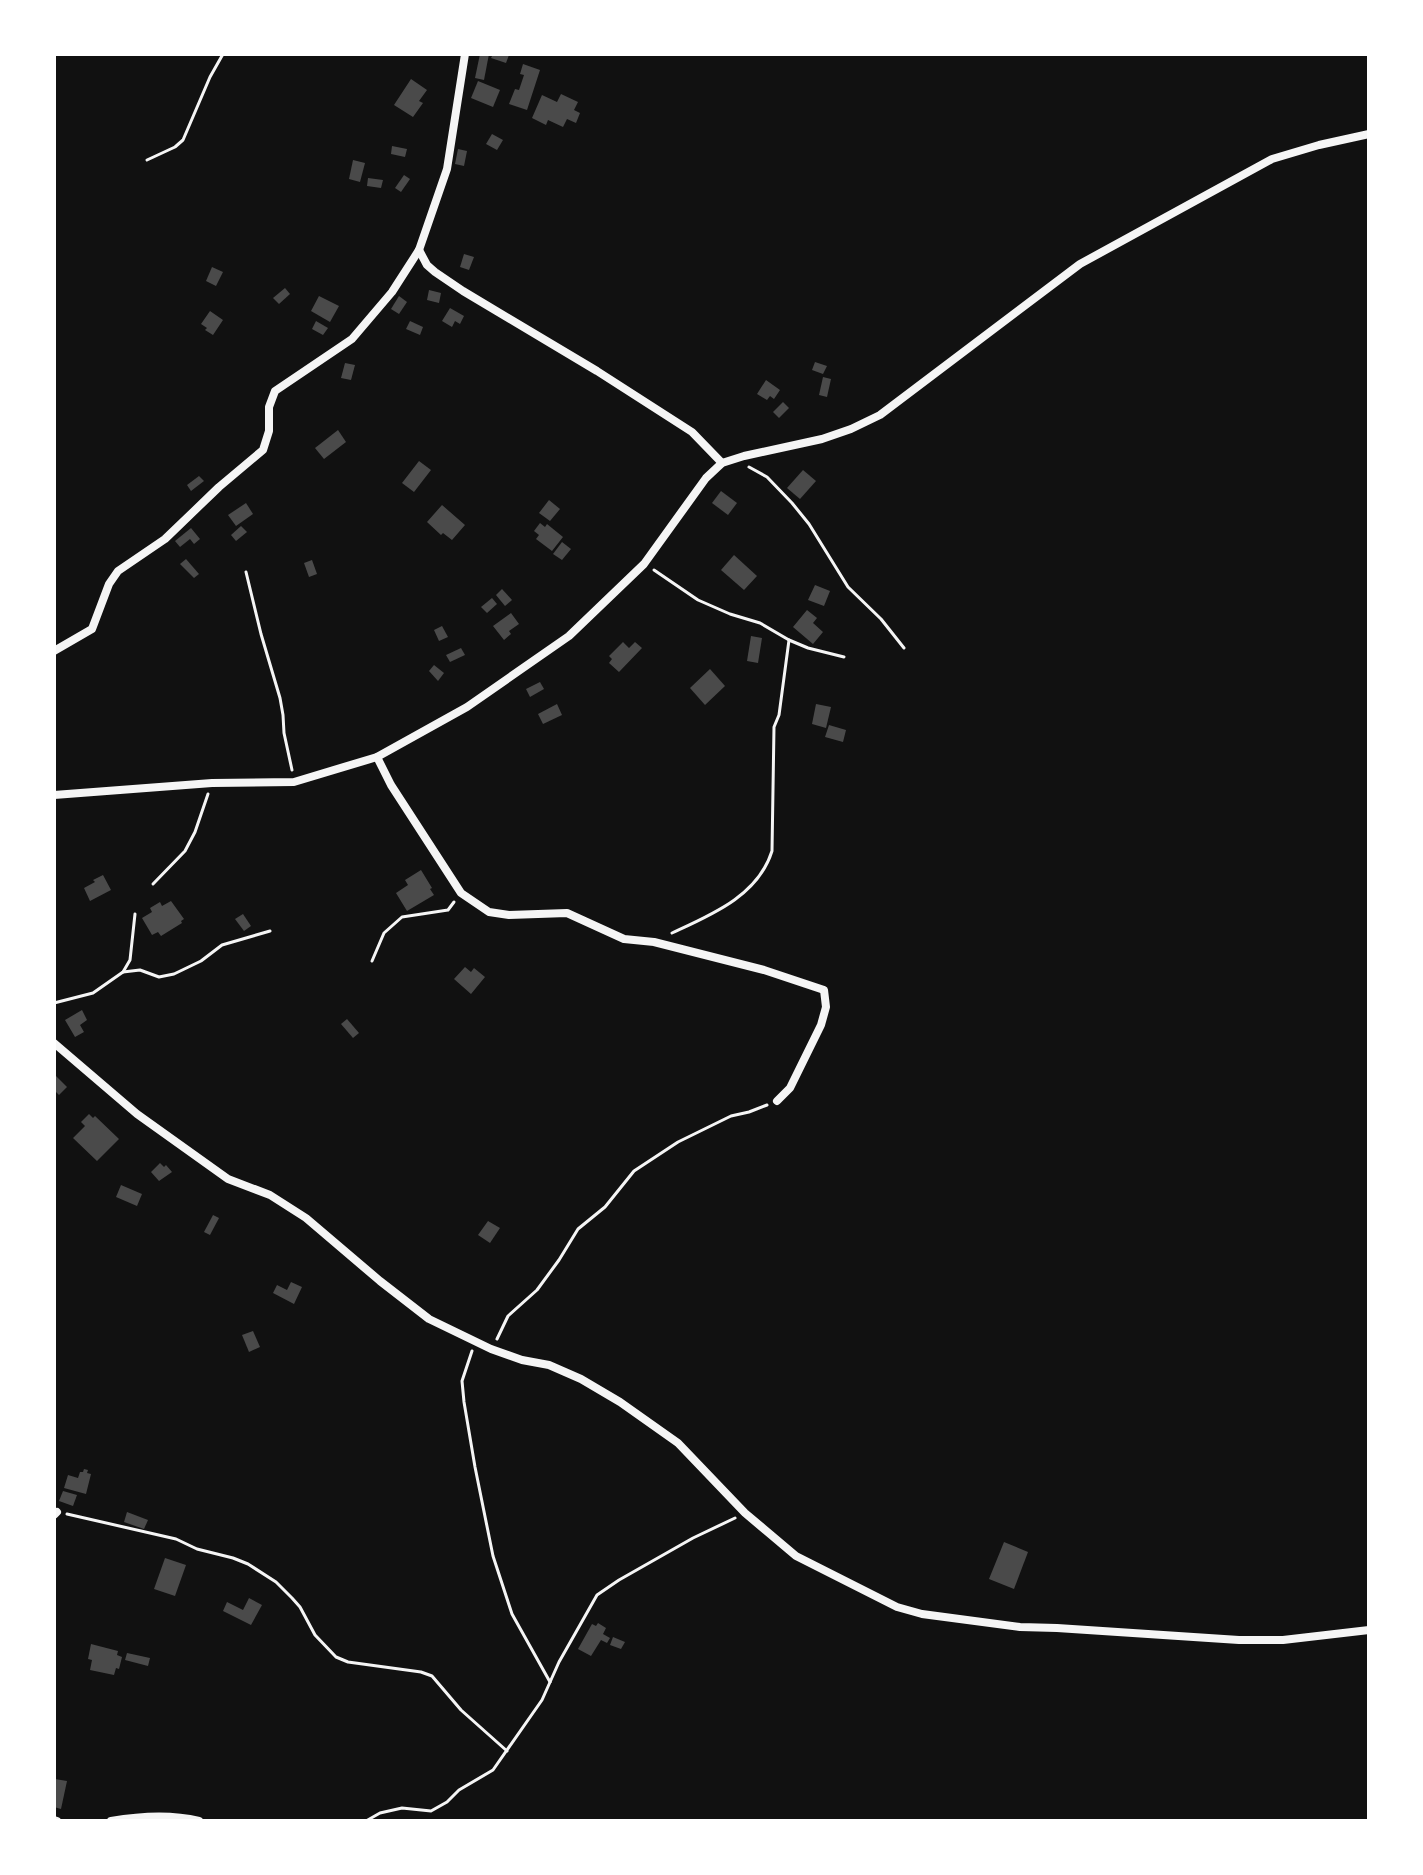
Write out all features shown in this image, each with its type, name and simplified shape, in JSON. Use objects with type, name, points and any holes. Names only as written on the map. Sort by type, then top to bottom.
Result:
[{"type":"street","points":[[54,651],[92,629],[109,584],[118,571],[165,539],[258,455],[269,431],[269,407],[275,391],[352,339],[392,292],[419,250],[447,169],[465,54]]},
{"type":"street","points":[[54,795],[212,783],[294,782],[377,757],[467,707],[569,636],[644,564],[706,478],[722,463],[822,439],[880,415],[1080,264],[1272,159],[1369,134]]},
{"type":"street","points":[[419,250],[435,272],[692,432],[722,463]]},
{"type":"street","points":[[377,757],[391,785],[461,893],[489,912],[509,915],[567,913],[624,939],[654,942],[764,970],[824,990],[826,1007],[821,1025],[790,1088],[777,1101]]},
{"type":"street","points":[[54,1043],[137,1114],[196,1157],[228,1179],[270,1195],[306,1218],[429,1319],[491,1349],[549,1365],[620,1402],[678,1443],[745,1513],[796,1556],[897,1607],[922,1614],[1020,1627],[1239,1640],[1283,1640],[1369,1630]]},
{"type":"street","points":[[111,1821],[137,1816],[199,1821]]},
{"type":"path","points":[[147,160],[183,140],[223,54]]},
{"type":"path","points":[[735,459],[767,477],[792,503],[809,524],[848,587],[881,619],[904,648]]},
{"type":"path","points":[[644,564],[698,600],[760,623],[808,648],[844,657]]},
{"type":"path","points":[[246,572],[280,698],[294,782]]},
{"type":"path","points":[[654,942],[709,917],[740,896],[767,867],[772,851],[774,727],[779,715],[789,640]]},
{"type":"path","points":[[153,884],[185,851],[212,783]]},
{"type":"path","points":[[372,961],[384,933],[402,917],[448,910],[461,893]]},
{"type":"path","points":[[54,1003],[93,993],[123,972],[130,960],[135,914]]},
{"type":"path","points":[[123,972],[140,970],[159,977],[174,974],[201,961],[222,945],[270,931]]},
{"type":"path","points":[[491,1349],[508,1316],[537,1290],[578,1229],[605,1207],[634,1171],[678,1142],[731,1116],[777,1101]]},
{"type":"path","points":[[476,1342],[464,1371],[463,1388],[493,1556],[512,1614],[550,1682]]},
{"type":"path","points":[[366,1821],[380,1813],[402,1808],[431,1811],[493,1770],[542,1700],[559,1662],[597,1595],[693,1538],[745,1513]]},
{"type":"path","points":[[55,1514],[176,1539],[197,1549],[248,1564],[276,1582],[292,1598],[315,1635],[336,1657],[348,1662],[432,1676],[461,1710],[507,1751]]},
{"type":"building","points":[[480,54],[489,54],[484,80],[475,78]]},
{"type":"building","points":[[493,54],[509,55],[506,63],[491,58]]},
{"type":"building","points":[[523,64],[540,70],[527,110],[509,104],[515,89],[519,90],[524,75],[520,74]]},
{"type":"building","points":[[411,79],[427,90],[419,101],[423,103],[413,117],[394,105]]},
{"type":"building","points":[[478,81],[500,90],[493,107],[471,98]]},
{"type":"building","points":[[561,94],[578,102],[574,110],[580,113],[576,123],[567,119],[563,127],[548,120],[546,125],[532,118],[542,95],[557,102]]},
{"type":"building","points":[[492,134],[503,140],[497,150],[486,144]]},
{"type":"building","points":[[392,146],[407,149],[405,157],[391,154]]},
{"type":"building","points":[[458,149],[467,151],[464,166],[455,164]]},
{"type":"building","points":[[353,160],[365,163],[360,182],[349,179]]},
{"type":"building","points":[[404,175],[410,179],[401,192],[395,188]]},
{"type":"building","points":[[368,178],[383,180],[381,188],[367,186]]},
{"type":"building","points":[[464,254],[474,257],[469,270],[460,267]]},
{"type":"building","points":[[212,267],[223,272],[216,286],[206,281]]},
{"type":"building","points":[[285,288],[290,294],[279,304],[273,298]]},
{"type":"building","points":[[429,290],[441,293],[439,303],[427,300]]},
{"type":"building","points":[[319,296],[339,306],[330,322],[311,311]]},
{"type":"building","points":[[399,296],[407,302],[399,314],[391,309]]},
{"type":"building","points":[[450,308],[464,316],[460,324],[455,321],[452,327],[442,321]]},
{"type":"building","points":[[210,311],[223,320],[213,335],[201,324]]},
{"type":"building","points":[[316,321],[328,328],[323,335],[312,329]]},
{"type":"building","points":[[410,321],[423,327],[420,335],[406,329]]},
{"type":"building","points":[[815,362],[827,366],[823,374],[812,370]]},
{"type":"building","points":[[345,363],[355,365],[351,380],[341,378]]},
{"type":"building","points":[[823,377],[831,379],[827,397],[819,395]]},
{"type":"building","points":[[766,380],[780,390],[774,399],[770,396],[767,400],[757,394]]},
{"type":"building","points":[[783,402],[789,408],[779,418],[773,412]]},
{"type":"building","points":[[338,430],[346,442],[324,459],[315,448]]},
{"type":"building","points":[[419,461],[431,470],[414,492],[402,483]]},
{"type":"building","points":[[803,470],[816,481],[800,499],[787,488]]},
{"type":"building","points":[[199,476],[204,481],[191,491],[187,485]]},
{"type":"building","points":[[721,491],[737,503],[728,515],[712,503]]},
{"type":"building","points":[[549,500],[560,509],[550,521],[539,513]]},
{"type":"building","points":[[246,503],[253,514],[236,526],[228,515]]},
{"type":"building","points":[[442,505],[465,525],[452,540],[427,522]]},
{"type":"building","points":[[540,523],[545,527],[547,524],[563,537],[552,551],[536,539],[539,535],[534,531]]},
{"type":"building","points":[[241,526],[247,532],[236,541],[231,535]]},
{"type":"building","points":[[191,528],[200,539],[194,544],[190,539],[180,547],[175,541]]},
{"type":"building","points":[[562,542],[571,549],[562,560],[553,554]]},
{"type":"building","points":[[734,555],[757,576],[744,590],[721,570]]},
{"type":"building","points":[[186,559],[199,574],[194,578],[180,564]]},
{"type":"building","points":[[312,560],[317,574],[309,577],[304,563]]},
{"type":"building","points":[[815,585],[830,591],[824,606],[808,600]]},
{"type":"building","points":[[502,589],[512,600],[505,606],[496,595]]},
{"type":"building","points":[[492,598],[497,604],[487,613],[481,607]]},
{"type":"building","points":[[807,610],[817,618],[813,623],[823,632],[813,644],[793,627]]},
{"type":"building","points":[[511,613],[519,624],[509,631],[511,634],[504,640],[493,626]]},
{"type":"building","points":[[442,626],[448,637],[439,641],[434,630]]},
{"type":"building","points":[[751,636],[762,638],[758,663],[747,661]]},
{"type":"building","points":[[623,642],[629,648],[635,642],[642,648],[619,672],[609,663],[612,659],[609,656]]},
{"type":"building","points":[[461,648],[465,655],[450,662],[446,655]]},
{"type":"building","points":[[434,665],[444,673],[438,681],[429,671]]},
{"type":"building","points":[[710,669],[725,686],[705,705],[690,688]]},
{"type":"building","points":[[540,682],[544,689],[530,697],[526,689]]},
{"type":"building","points":[[557,704],[562,715],[543,724],[538,714]]},
{"type":"building","points":[[816,704],[831,707],[826,728],[812,724]]},
{"type":"building","points":[[829,725],[846,730],[843,742],[825,737]]},
{"type":"building","points":[[421,870],[434,895],[407,911],[396,893],[408,885],[405,880]]},
{"type":"building","points":[[103,875],[111,890],[90,901],[84,888]]},
{"type":"building","points":[[171,901],[184,919],[182,923],[161,936],[158,932],[152,935],[142,918],[160,902],[162,906]]},
{"type":"building","points":[[243,914],[251,926],[244,931],[235,919]]},
{"type":"building","points":[[465,967],[471,972],[474,968],[485,977],[471,994],[454,979]]},
{"type":"building","points":[[82,1010],[87,1020],[80,1025],[84,1032],[75,1037],[65,1020]]},
{"type":"building","points":[[347,1019],[359,1033],[353,1038],[341,1024]]},
{"type":"building","points":[[54,1074],[67,1087],[59,1095],[54,1090]]},
{"type":"building","points":[[89,1114],[119,1139],[97,1161],[73,1138],[85,1126],[81,1122]]},
{"type":"building","points":[[160,1163],[172,1172],[159,1181],[151,1172]]},
{"type":"building","points":[[121,1185],[142,1194],[137,1206],[116,1197]]},
{"type":"building","points":[[213,1215],[219,1218],[210,1235],[204,1232]]},
{"type":"building","points":[[488,1221],[500,1228],[490,1243],[478,1235]]},
{"type":"building","points":[[291,1282],[302,1287],[294,1304],[273,1293],[277,1285],[287,1290]]},
{"type":"building","points":[[253,1331],[260,1347],[249,1352],[242,1335]]},
{"type":"building","points":[[84,1469],[91,1474],[86,1494],[64,1488],[68,1475],[78,1478]]},
{"type":"building","points":[[63,1491],[77,1495],[73,1506],[59,1501]]},
{"type":"building","points":[[127,1512],[148,1520],[144,1529],[124,1522]]},
{"type":"building","points":[[1004,1542],[1028,1552],[1014,1589],[989,1579]]},
{"type":"building","points":[[165,1558],[186,1565],[175,1596],[154,1589]]},
{"type":"building","points":[[249,1598],[262,1605],[251,1625],[223,1611],[227,1602],[243,1610]]},
{"type":"building","points":[[598,1623],[606,1628],[603,1634],[610,1638],[607,1643],[601,1640],[591,1656],[578,1649],[592,1624],[596,1626]]},
{"type":"building","points":[[613,1637],[625,1642],[621,1649],[610,1645]]},
{"type":"building","points":[[91,1644],[118,1651],[117,1655],[122,1657],[114,1675],[90,1670],[92,1660],[88,1659]]},
{"type":"building","points":[[127,1653],[150,1658],[148,1666],[125,1660]]},
{"type":"building","points":[[55,1779],[67,1781],[61,1809],[54,1807]]}]
